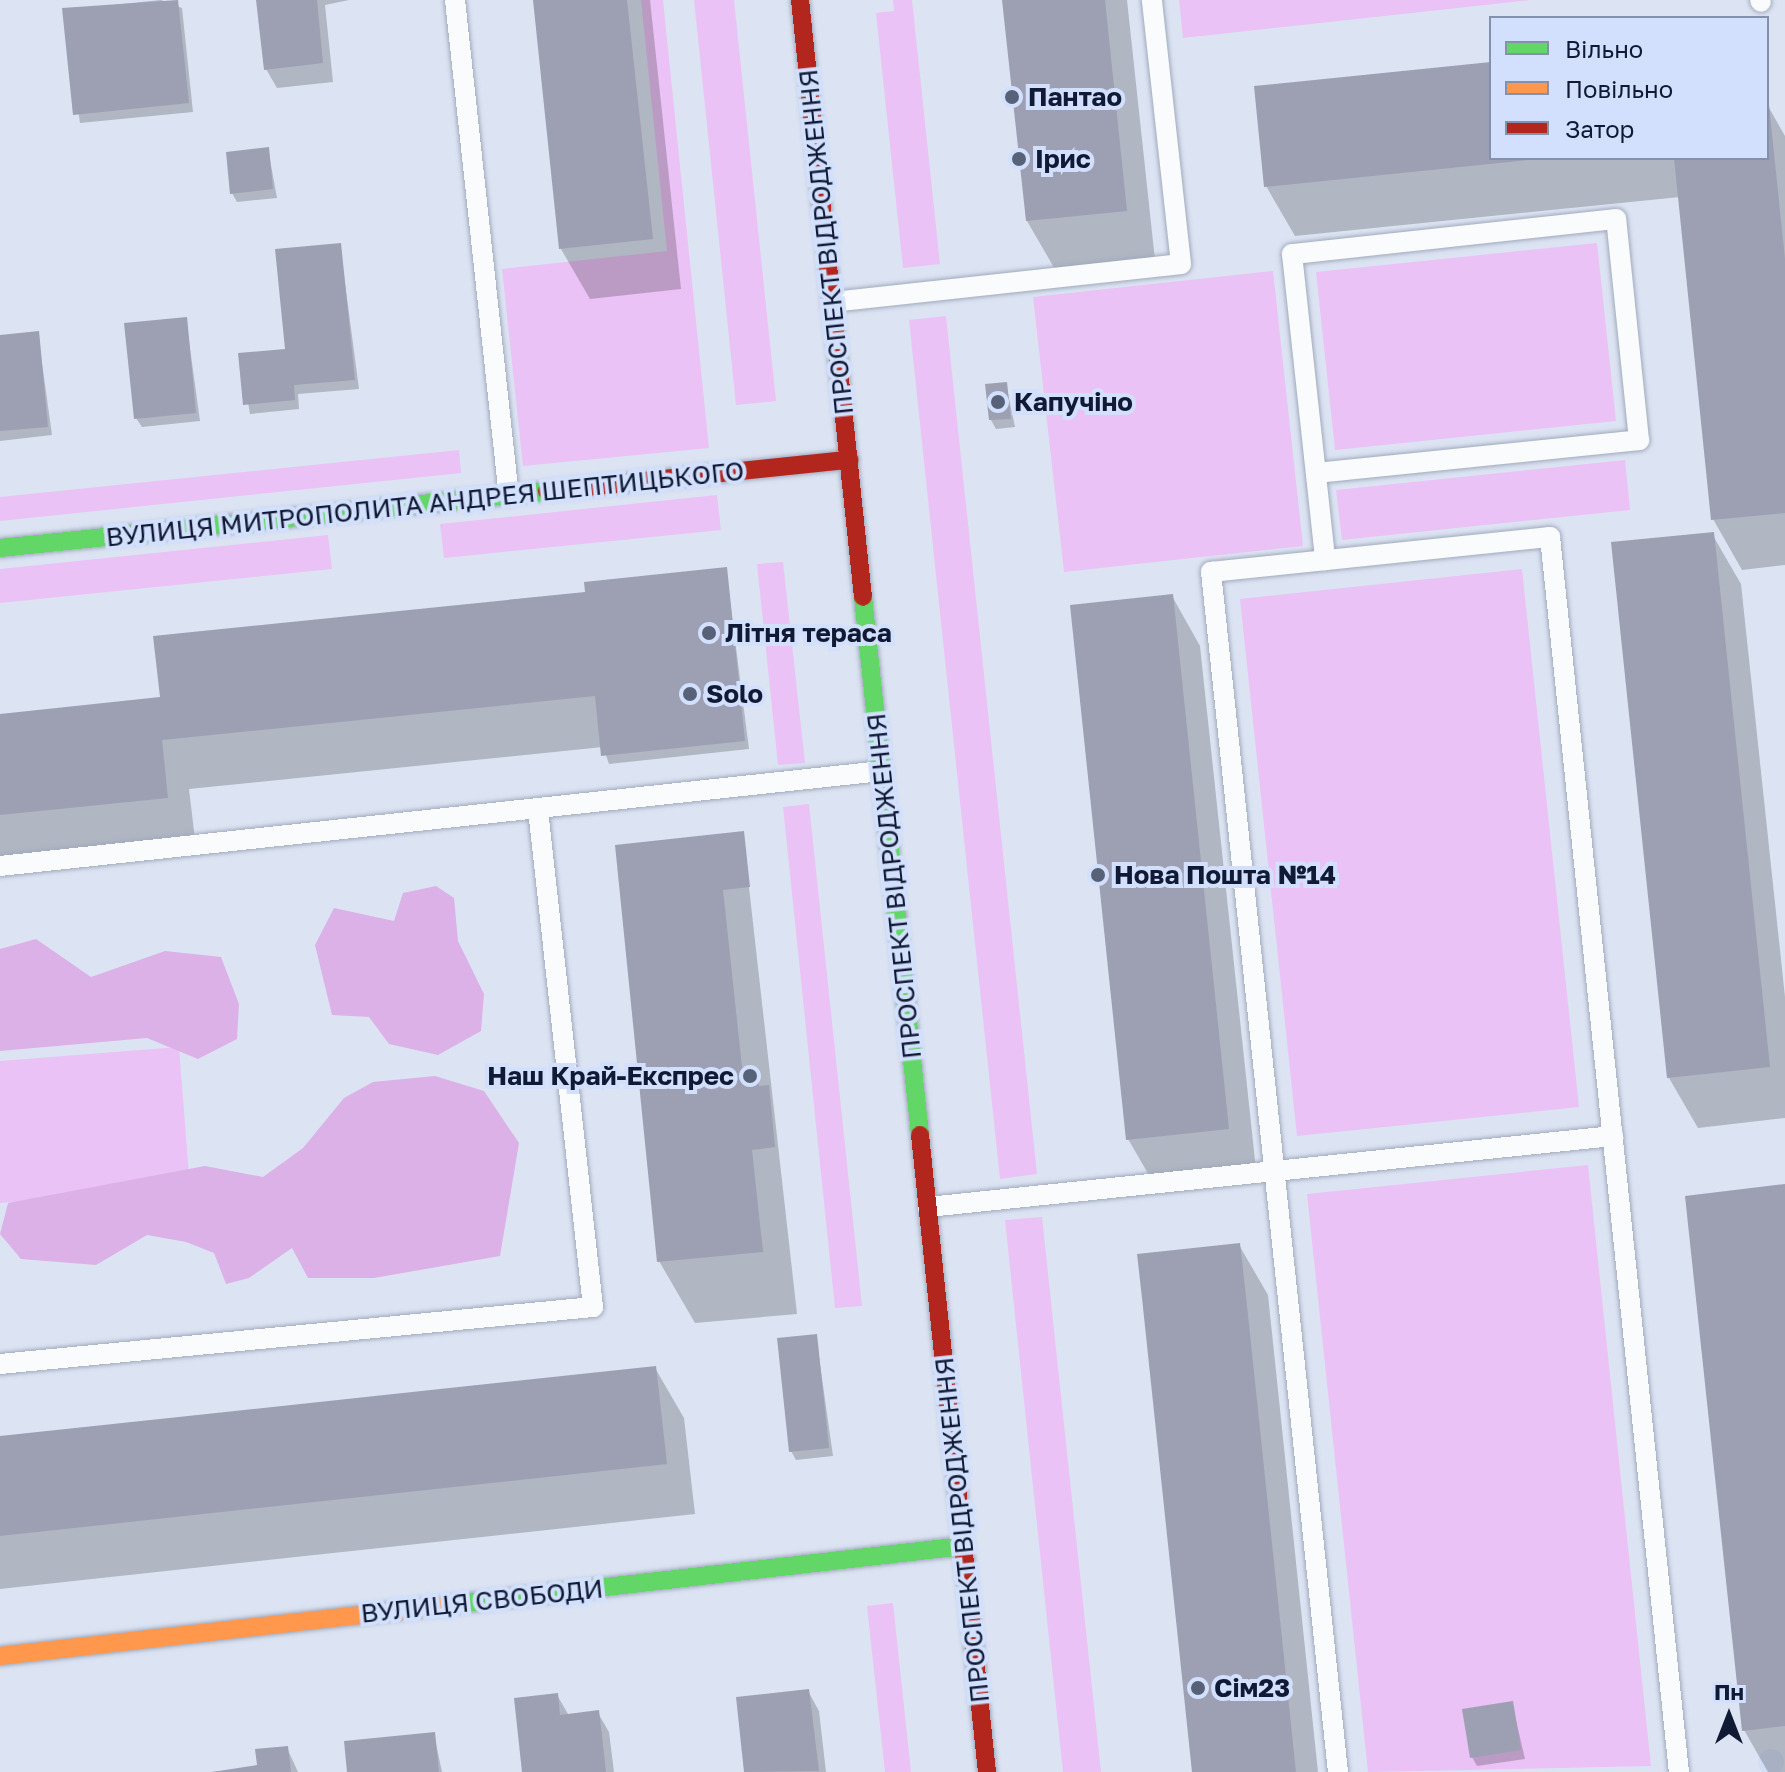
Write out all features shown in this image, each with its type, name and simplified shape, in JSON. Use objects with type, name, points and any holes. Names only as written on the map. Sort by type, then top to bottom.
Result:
[{"type":"street","name":"ПРОСПЕКТ ВІДРОДЖЕННЯ","points":[[800,0],[987,1772]]},
{"type":"street","name":"ВУЛИЦЯ МИТРОПОЛИТА АНДРЕЯ ШЕПТИЦЬКОГО","points":[[0,548],[849,460]]},
{"type":"street","name":"ВУЛИЦЯ СВОБОДИ","points":[[0,1656],[963,1546]]},
{"type":"lane","points":[[455,0],[509,495]]},
{"type":"lane","points":[[832,302],[1181,264],[1152,0]]},
{"type":"lane","points":[[1316,473],[1639,440],[1616,219],[1292,254],[1325,560]]},
{"type":"lane","points":[[1338,1772],[1211,572],[1550,537],[1679,1772]]},
{"type":"lane","points":[[0,866],[882,771]]},
{"type":"lane","points":[[0,1364],[593,1307],[538,810]]},
{"type":"lane","points":[[928,1207],[1613,1136]]},
{"type":"shaded area","points":[[641,0],[663,0],[709,448],[523,466],[502,269],[667,251]]},
{"type":"shaded area","points":[[694,0],[734,0],[776,401],[736,405]]},
{"type":"shaded area","points":[[893,0],[912,0],[940,264],[903,268],[876,13],[894,11]]},
{"type":"shaded area","points":[[1179,0],[1530,0],[1183,38]]},
{"type":"shaded area","points":[[1597,243],[1616,421],[1335,450],[1316,272]]},
{"type":"shaded area","points":[[1273,271],[1303,546],[1064,572],[1033,297]]},
{"type":"shaded area","points":[[946,316],[1037,1174],[1000,1179],[909,320]]},
{"type":"shaded area","points":[[459,450],[461,473],[0,521],[0,497]]},
{"type":"shaded area","points":[[1625,460],[1630,510],[1342,540],[1336,490]]},
{"type":"shaded area","points":[[717,495],[721,530],[444,558],[440,524]]},
{"type":"shaded area","points":[[328,535],[332,569],[0,603],[0,569]]},
{"type":"shaded area","points":[[783,562],[805,763],[778,765],[757,564]]},
{"type":"shaded area","points":[[1522,569],[1579,1107],[1297,1136],[1240,599]]},
{"type":"shaded area","points":[[809,804],[862,1306],[835,1308],[783,807]]},
{"type":"shaded area","points":[[436,886],[454,898],[458,941],[484,994],[481,1031],[438,1055],[389,1044],[369,1017],[332,1015],[315,945],[334,908],[394,921],[403,893]]},
{"type":"shaded area","points":[[36,939],[91,977],[165,951],[221,957],[239,1004],[237,1039],[198,1059],[147,1038],[0,1051],[0,949]]},
{"type":"shaded area","points":[[179,1047],[190,1188],[0,1203],[0,1061]]},
{"type":"shaded area","points":[[435,1076],[484,1091],[519,1143],[500,1256],[374,1278],[308,1278],[292,1248],[249,1278],[226,1284],[214,1253],[186,1242],[147,1235],[96,1265],[21,1259],[0,1234],[8,1203],[205,1166],[263,1177],[303,1148],[344,1098],[373,1082]]},
{"type":"shaded area","points":[[1588,1165],[1651,1766],[1368,1772],[1307,1194]]},
{"type":"shaded area","points":[[1042,1217],[1101,1772],[1063,1772],[1005,1220]]},
{"type":"shaded area","points":[[893,1603],[911,1772],[885,1772],[867,1606]]},
{"type":"shaded area","points":[[1766,1750],[1776,1750],[1783,1757],[1783,1767],[1777,1773],[1765,1773],[1759,1767],[1759,1757]]},
{"type":"building","points":[[178,0],[189,103],[73,115],[62,8]]},
{"type":"building","points":[[256,0],[317,0],[323,63],[264,70]]},
{"type":"building","points":[[533,0],[627,0],[653,239],[559,249]]},
{"type":"building","points":[[1002,0],[1105,0],[1127,211],[1026,221]]},
{"type":"building","points":[[1489,62],[1489,160],[1528,160],[1264,187],[1254,86]]},
{"type":"building","points":[[1769,105],[1785,259],[1785,513],[1711,520],[1674,160],[1769,160]]},
{"type":"building","points":[[269,147],[273,189],[230,194],[226,152]]},
{"type":"building","points":[[341,243],[355,380],[294,385],[295,400],[243,405],[238,353],[285,349],[275,249]]},
{"type":"building","points":[[187,317],[196,413],[134,419],[124,323]]},
{"type":"building","points":[[39,331],[48,427],[0,431],[0,335]]},
{"type":"building","name":"Капучіно","points":[[1007,382],[1011,419],[989,420],[985,384]]},
{"type":"building","points":[[1714,532],[1770,1067],[1667,1078],[1611,542]]},
{"type":"building","points":[[727,567],[745,741],[601,756],[595,696],[162,740],[168,798],[0,815],[0,714],[160,697],[153,636],[585,592],[584,582]]},
{"type":"building","points":[[1173,594],[1229,1129],[1126,1140],[1070,605]]},
{"type":"building","points":[[744,831],[750,887],[723,890],[742,1067],[756,1066],[759,1086],[769,1085],[775,1147],[752,1150],[763,1252],[657,1262],[615,845]]},
{"type":"building","points":[[1785,1184],[1785,1726],[1742,1731],[1685,1196]]},
{"type":"building","points":[[1240,1243],[1296,1772],[1192,1772],[1137,1254]]},
{"type":"building","points":[[817,1334],[829,1448],[789,1452],[777,1338]]},
{"type":"building","points":[[656,1366],[667,1464],[0,1536],[0,1436]]},
{"type":"building","points":[[809,1689],[819,1771],[744,1772],[736,1697]]},
{"type":"building","points":[[558,1693],[560,1715],[599,1710],[606,1772],[522,1772],[514,1698]]},
{"type":"building","points":[[1513,1701],[1521,1750],[1470,1758],[1462,1709]]},
{"type":"building","points":[[435,1732],[439,1772],[347,1772],[344,1741]]},
{"type":"building","points":[[288,1746],[291,1772],[212,1772],[257,1765],[255,1749]]},
{"type":"traffic: fast","points":[[0,548],[547,491]]},
{"type":"traffic: fast","points":[[863,597],[920,1135]]},
{"type":"traffic: fast","points":[[440,1606],[963,1546]]},
{"type":"traffic: slow","points":[[0,1656],[440,1606]]},
{"type":"traffic: jam","points":[[800,0],[863,597]]},
{"type":"traffic: jam","points":[[547,491],[849,460]]},
{"type":"traffic: jam","points":[[920,1135],[987,1772]]},
{"type":"place","name":"Пантао","points":[[1012,97]]},
{"type":"place","name":"Ірис","points":[[1019,159]]},
{"type":"place","name":"Капучіно","points":[[998,402]]},
{"type":"place","name":"Літня тераса","points":[[709,633]]},
{"type":"place","name":"Solo","points":[[690,694]]},
{"type":"place","name":"Нова Пошта №14","points":[[1098,875]]},
{"type":"place","name":"Наш Край-Експрес","points":[[750,1076]]},
{"type":"place","name":"Сім23","points":[[1198,1688]]}]
